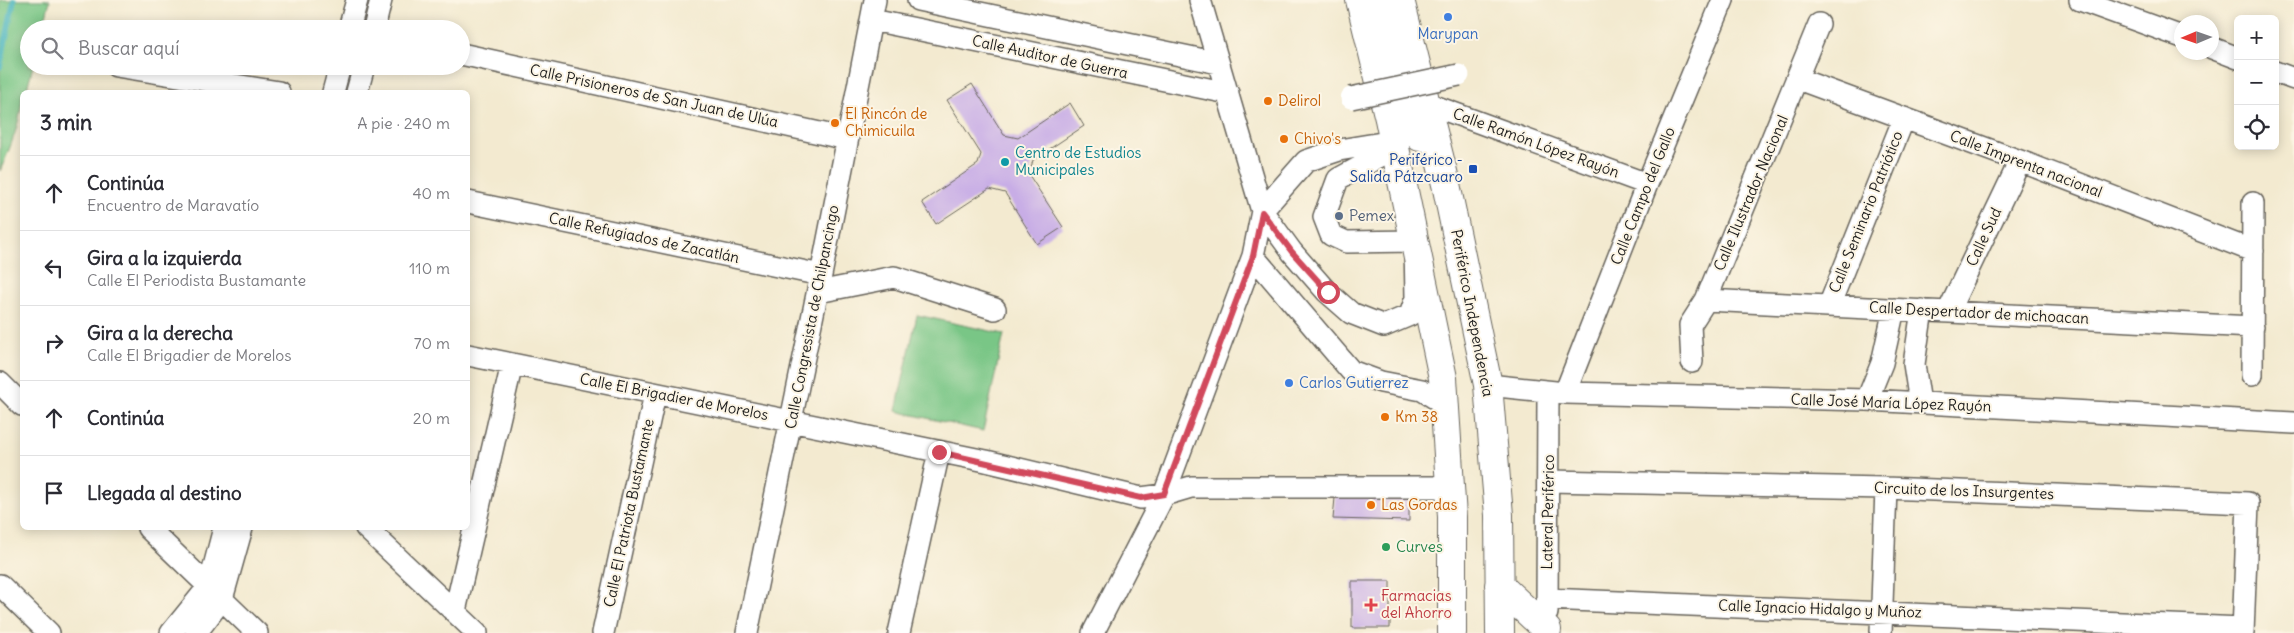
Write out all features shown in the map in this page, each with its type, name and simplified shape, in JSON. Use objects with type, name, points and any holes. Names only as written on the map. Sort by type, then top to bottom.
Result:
[{"type":"highway","points":[[1360,0],[1395,145],[1443,378],[1452,517],[1452,633]]},
{"type":"highway","points":[[1380,0],[1405,101],[1429,158],[1438,176],[1446,184]]},
{"type":"highway","name":"Periférico Independencia","points":[[1400,0],[1446,184],[1488,385],[1499,515],[1500,633]]},
{"type":"highway","points":[[1499,585],[1547,632]]},
{"type":"street","points":[[352,20],[357,0]]},
{"type":"street","points":[[376,20],[381,0]]},
{"type":"street","name":"Calle Auditor de Guerra","points":[[918,0],[1218,63]]},
{"type":"street","points":[[1200,0],[1262,212],[1292,252],[1328,292],[1351,313],[1384,326],[1410,315],[1416,298],[1415,241],[1346,242],[1331,235],[1324,217],[1338,179],[1395,145]]},
{"type":"street","name":"Calle Campo del Gallo","points":[[1557,392],[1647,184],[1723,0]]},
{"type":"street","points":[[2080,0],[2174,34]]},
{"type":"street","name":"Calle Auditor de Guerra","points":[[873,10],[1228,93]]},
{"type":"street","name":"Calle Congresista de Chilpancingo","points":[[747,633],[873,10]]},
{"type":"street","name":"Calle Ilustrador Nacional","points":[[1692,362],[1690,325],[1706,300],[1819,24]]},
{"type":"street","points":[[2219,51],[2234,56]]},
{"type":"street","name":"Calle Prisioneros de San Juan de Ulúa","points":[[470,56],[847,139]]},
{"type":"street","points":[[2279,73],[2294,79]]},
{"type":"street","points":[[172,75],[266,90]]},
{"type":"street","points":[[334,90],[338,75]]},
{"type":"street","points":[[358,90],[362,75]]},
{"type":"street","points":[[1351,98],[1459,75]]},
{"type":"street","name":"Calle Imprenta nacional","points":[[1798,79],[2020,161],[2253,251]]},
{"type":"street","name":"Calle Ramón López Rayón","points":[[1426,102],[1647,184]]},
{"type":"street","name":"Calle Seminario Patriótico","points":[[1829,306],[1904,118]]},
{"type":"street","points":[[1093,633],[1164,494],[1253,256],[1262,212],[1306,161],[1356,146],[1395,145]]},
{"type":"street","name":"Calle Sud","points":[[1948,312],[2020,161]]},
{"type":"street","name":"Calle Refugiados de Zacatlán","points":[[470,202],[819,283]]},
{"type":"street","points":[[2252,376],[2253,203]]},
{"type":"street","points":[[1253,256],[1351,371],[1381,382],[1422,390],[1444,404]]},
{"type":"street","points":[[819,283],[894,277],[995,309]]},
{"type":"street","name":"Calle Despertador de michoacan","points":[[1706,300],[2252,327]]},
{"type":"street","points":[[1867,400],[1882,363],[1894,309]]},
{"type":"street","points":[[1920,403],[1914,364],[1922,310]]},
{"type":"street","name":"Calle El Brigadier de Morelos","points":[[470,355],[986,461],[1141,498],[1164,494]]},
{"type":"street","points":[[1882,363],[1914,364]]},
{"type":"street","points":[[455,610],[512,364]]},
{"type":"street","points":[[0,383],[20,403]]},
{"type":"street","name":"Calle José María López Rayón","points":[[1488,385],[1557,392],[1867,400],[2294,423]]},
{"type":"street","name":"Lateral Periférico","points":[[1547,632],[1549,481],[1557,392]]},
{"type":"street","name":"Calle El Patriota Bustamante","points":[[603,633],[655,394]]},
{"type":"street","points":[[898,633],[939,452]]},
{"type":"street","name":"Circuito de los Insurgentes","points":[[1549,481],[1886,488],[2248,503],[2243,630]]},
{"type":"street","points":[[1164,494],[1191,487],[1449,487]]},
{"type":"street","points":[[1881,633],[1886,488]]},
{"type":"street","points":[[150,530],[257,633]]},
{"type":"street","points":[[171,633],[215,592],[224,530]]},
{"type":"street","points":[[196,633],[241,530]]},
{"type":"street","points":[[368,530],[455,610],[477,633]]},
{"type":"street","points":[[0,585],[50,633]]},
{"type":"street","name":"Calle Ignacio Hidalgo y Muñoz","points":[[1547,599],[1881,612],[2243,630]]},
{"type":"green space","points":[[0,0],[50,0],[45,20],[20,20],[20,75],[31,75],[27,90],[20,90],[20,113],[15,133],[0,171]]},
{"type":"green space","points":[[917,315],[1004,334],[983,431],[896,411]]},
{"type":"building","name":"Centro de Estudios Municipales","points":[[972,84],[1004,135],[1018,138],[1070,103],[1084,126],[1033,160],[1029,175],[1063,227],[1037,244],[1005,193],[989,189],[936,224],[922,202],[978,164],[981,154],[947,100]]},
{"type":"building","name":"Las Gordas","points":[[1336,487],[1409,491],[1409,521],[1333,519]]},
{"type":"building","name":"Farmacias del Ahorro","points":[[1352,581],[1390,581],[1390,628],[1352,628]]},
{"type":"waterway","points":[[0,67],[14,0]]},
{"type":"place","name":"Marypan","points":[[1448,17]]},
{"type":"place","name":"Delirol","points":[[1268,101]]},
{"type":"place","name":"El Rincón de Chimicuila","points":[[835,123]]},
{"type":"place","name":"Chivo's","points":[[1284,139]]},
{"type":"place","name":"Centro de Estudios Municipales","points":[[1005,162]]},
{"type":"place","name":"Periférico - Salida Pátzcuaro","points":[[1473,169]]},
{"type":"place","name":"Pemex","points":[[1339,216]]},
{"type":"place","name":"Carlos Gutierrez","points":[[1289,383]]},
{"type":"place","name":"Km 38","points":[[1385,417]]},
{"type":"place","name":"Las Gordas","points":[[1371,505]]},
{"type":"place","name":"Curves","points":[[1386,547]]},
{"type":"place","name":"Farmacias del Ahorro","points":[[1371,605]]},
{"type":"route","points":[[939,452],[986,461],[1141,498],[1164,494],[1253,256],[1262,212],[1292,252],[1328,292]]}]
